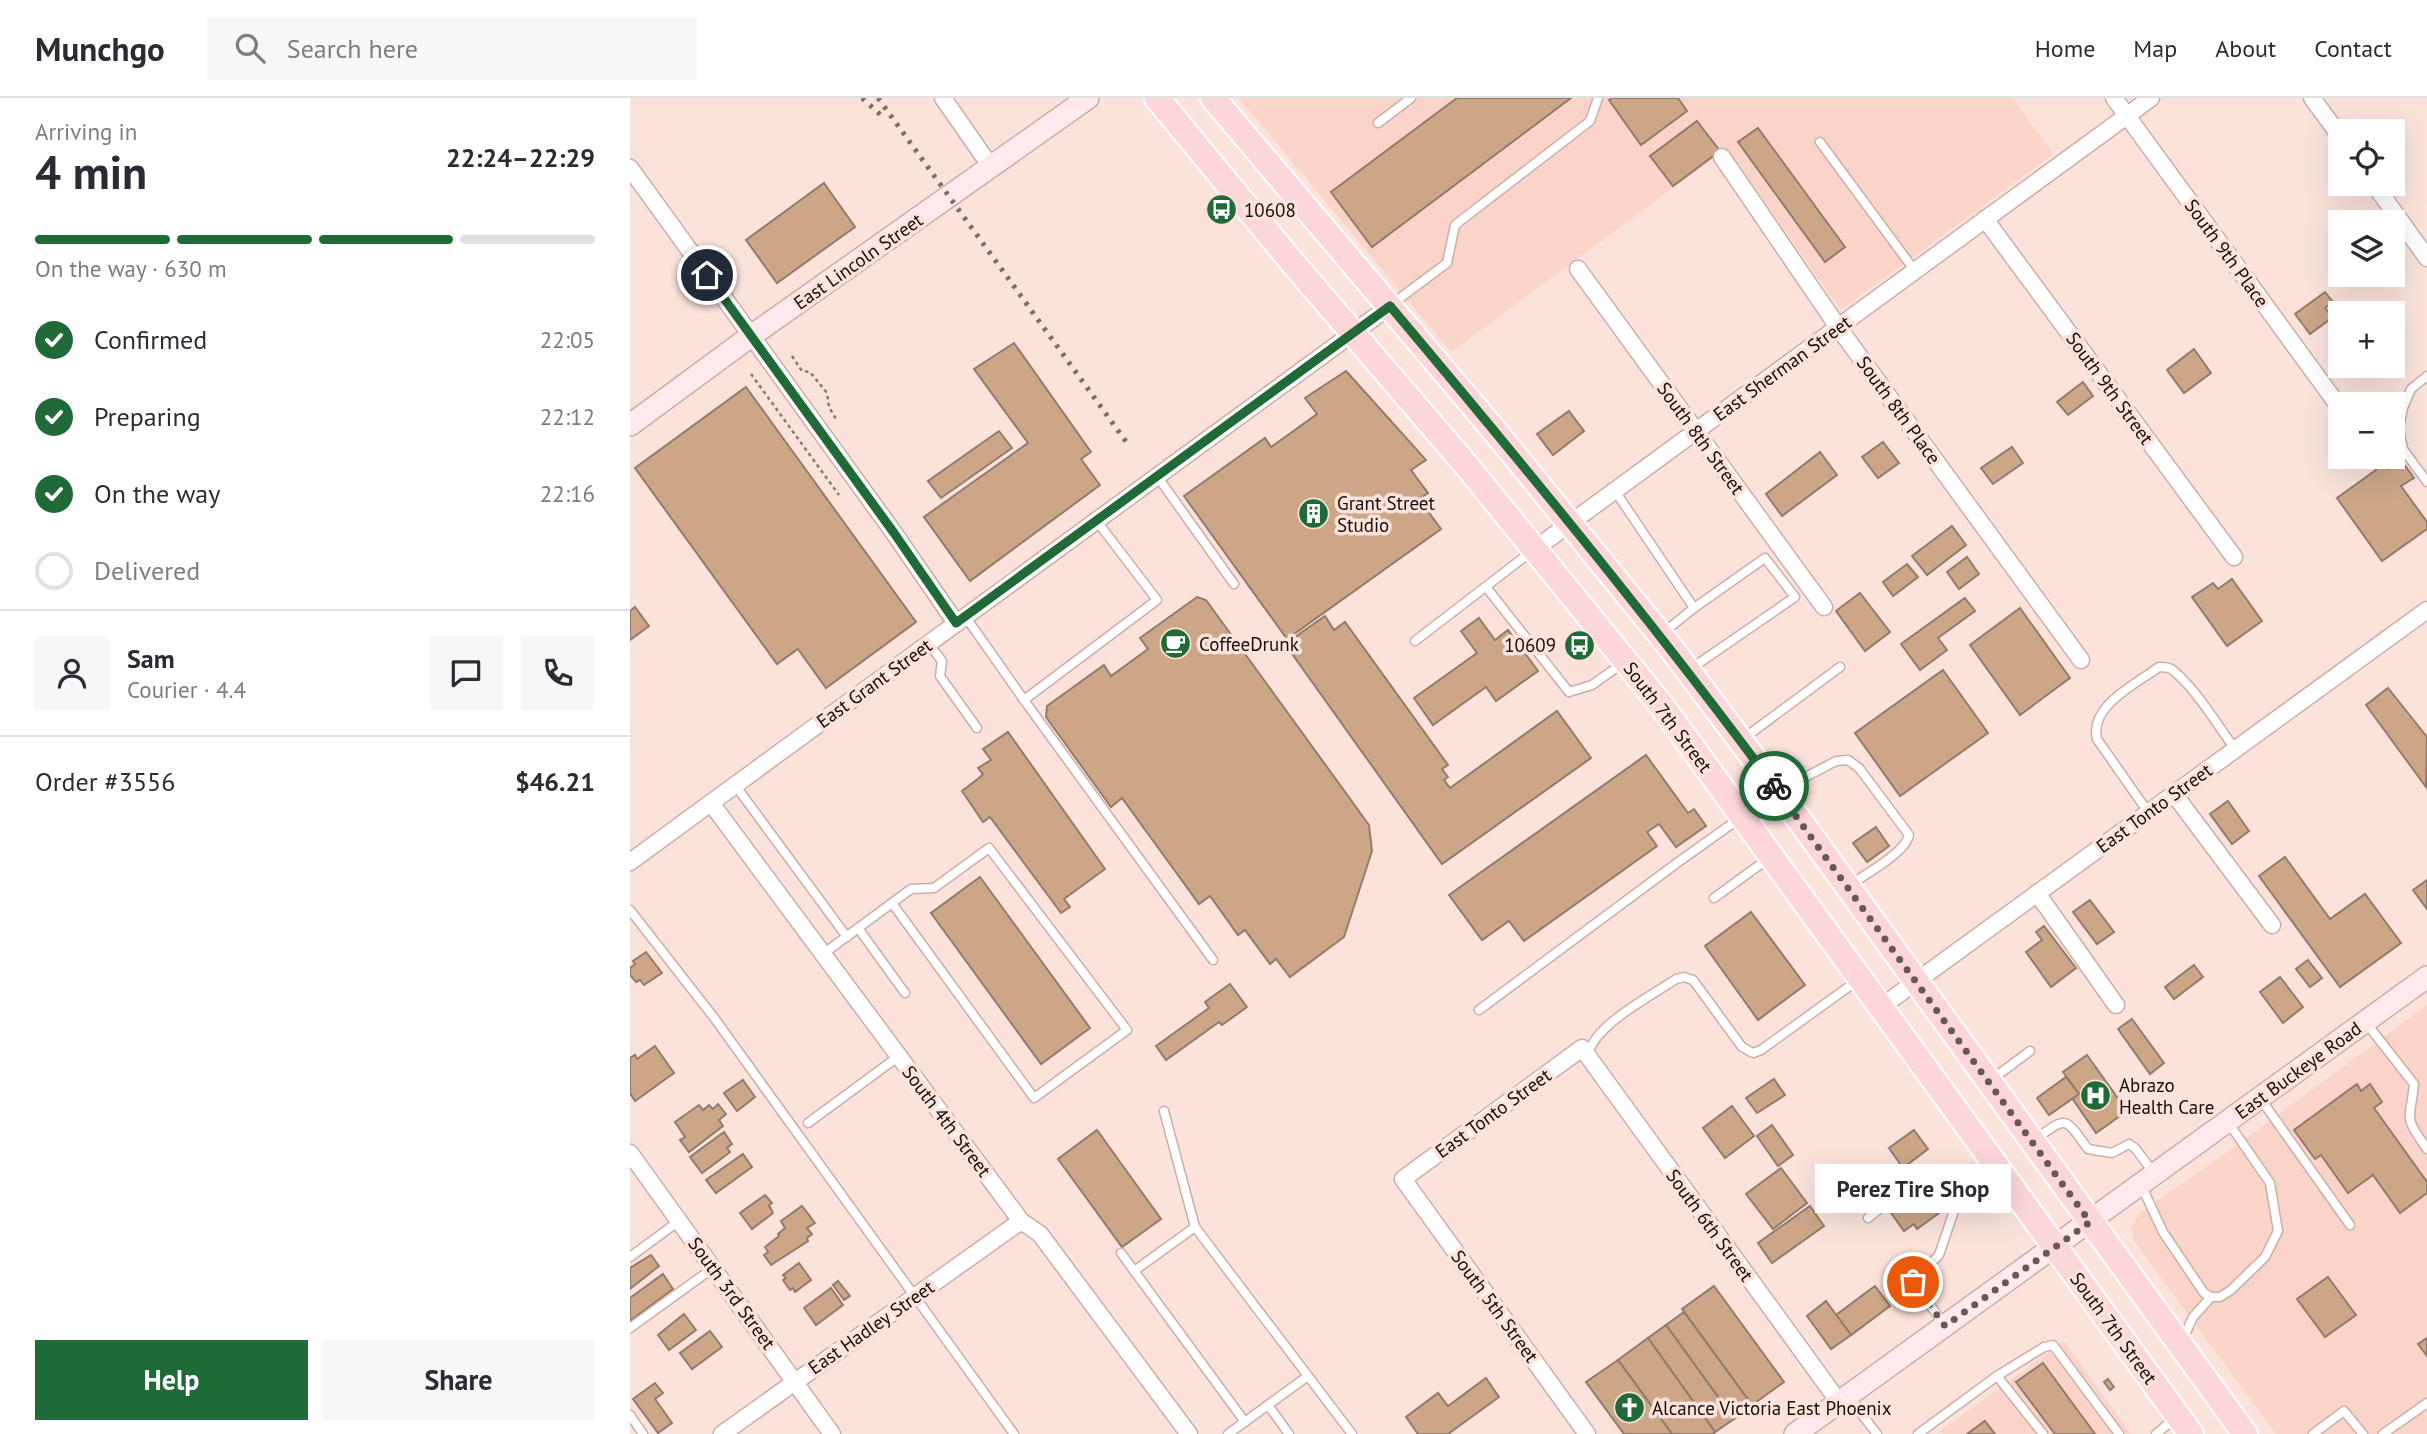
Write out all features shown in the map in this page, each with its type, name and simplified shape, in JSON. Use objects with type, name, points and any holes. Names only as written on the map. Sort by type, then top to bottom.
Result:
[{"type":"main road","name":"East Lincoln Street","points":[[630,425],[751,336],[1088,98]]},
{"type":"main road","name":"South 7th Street","points":[[1157,98],[1626,661],[1772,856],[2185,1425]]},
{"type":"main road","points":[[1213,98],[1570,523],[1688,671],[1779,792],[2245,1434]]},
{"type":"main road","points":[[1743,817],[1779,792]]},
{"type":"main road","name":"East Buckeye Road","points":[[1795,1434],[2427,977]]},
{"type":"street","points":[[943,98],[991,167]]},
{"type":"street","name":"South 9th Place","points":[[2114,98],[2328,392]]},
{"type":"street","name":"East Sherman Street","points":[[1535,549],[2151,98]]},
{"type":"street","points":[[2312,98],[2328,120]]},
{"type":"street","name":"South 8th Place","points":[[1722,157],[1839,327],[2081,660]]},
{"type":"street","points":[[630,168],[960,620]]},
{"type":"street","points":[[2383,196],[2427,258]]},
{"type":"street","name":"South 9th Street","points":[[1985,219],[2234,557]]},
{"type":"street","name":"South 8th Street","points":[[1578,269],[1824,607]]},
{"type":"street","name":"East Grant Street","points":[[630,862],[1390,306]]},
{"type":"street","name":"East Tonto Street","points":[[1881,1007],[2427,610]]},
{"type":"street","points":[[2174,794],[2272,925]]},
{"type":"street","name":"South 4th Street","points":[[710,803],[1021,1221],[1040,1234],[1189,1434]]},
{"type":"street","points":[[2037,892],[2116,1005]]},
{"type":"street","name":"East Tonto Street","points":[[1404,1179],[1585,1052]]},
{"type":"street","name":"South 6th Street","points":[[1585,1052],[1843,1399]]},
{"type":"street","name":"South 3rd Street","points":[[630,1153],[832,1434]]},
{"type":"street","name":"South 5th Street","points":[[1404,1179],[1587,1434]]},
{"type":"street","name":"East Hadley Street","points":[[722,1434],[1021,1221]]},
{"type":"lane","points":[[1378,123],[1411,98]]},
{"type":"lane","points":[[1390,306],[1447,263],[1455,225],[1590,121],[1598,98]]},
{"type":"lane","points":[[1820,142],[1914,271]]},
{"type":"lane","points":[[2427,376],[2411,389],[2399,428],[2403,449],[2427,482]]},
{"type":"lane","points":[[1157,476],[1234,584]]},
{"type":"lane","points":[[1615,491],[1694,608]]},
{"type":"lane","points":[[1024,700],[1157,600],[1096,520]]},
{"type":"lane","name":"East Sherman Street","points":[[1415,641],[1535,549]]},
{"type":"lane","points":[[1660,635],[1765,558],[1796,597],[1688,671]]},
{"type":"lane","points":[[1486,587],[1569,692],[1592,685],[1626,661]]},
{"type":"lane","points":[[960,620],[1024,700],[1213,960]]},
{"type":"lane","points":[[928,643],[942,661],[940,676],[977,728]]},
{"type":"lane","points":[[1741,740],[1840,667]]},
{"type":"lane","points":[[2148,812],[2096,739],[2095,729],[2097,719],[2110,703],[2158,667],[2172,670],[2203,705],[2235,749]]},
{"type":"lane","points":[[1779,792],[1836,761],[1848,760],[1859,768],[1909,835],[1908,842],[1892,856],[1847,887]]},
{"type":"lane","points":[[735,785],[847,937]]},
{"type":"lane","points":[[1479,1010],[1676,863],[1743,817]]},
{"type":"lane","points":[[823,954],[847,937],[858,928],[911,889],[934,888],[989,848],[1128,1030],[1034,1098],[892,903]]},
{"type":"lane","points":[[1714,898],[1772,856]]},
{"type":"lane","points":[[630,910],[715,1019],[1014,1434]]},
{"type":"lane","points":[[858,928],[905,993]]},
{"type":"lane","points":[[1585,1052],[1607,1026],[1676,979],[1684,977],[1693,980],[1742,1047],[1753,1052],[1761,1050],[1860,979]]},
{"type":"lane","points":[[2366,1021],[2414,1084],[2410,1125],[2427,1149]]},
{"type":"lane","points":[[1989,1082],[2030,1051]]},
{"type":"lane","points":[[808,1123],[899,1056]]},
{"type":"lane","points":[[2260,1098],[2350,1225]]},
{"type":"lane","points":[[1164,1111],[1195,1227],[1352,1434]]},
{"type":"lane","points":[[2032,1142],[2058,1122],[2065,1122],[2088,1149],[2112,1153],[2129,1144],[2135,1148],[2148,1180],[2163,1232],[2204,1293],[2211,1297],[2220,1297],[2265,1257],[2278,1231],[2270,1183],[2228,1122]]},
{"type":"lane","points":[[1868,1217],[1923,1175],[1931,1172],[1943,1176],[1956,1191],[1958,1199],[1939,1255],[1913,1282],[1945,1326]]},
{"type":"lane","points":[[630,1257],[679,1221]]},
{"type":"lane","points":[[1134,1271],[1195,1227]]},
{"type":"lane","points":[[1121,1254],[1245,1422]]},
{"type":"lane","points":[[630,1328],[713,1268]]},
{"type":"lane","points":[[2180,1346],[2193,1317],[2211,1297]]},
{"type":"lane","points":[[1918,1434],[1997,1376],[2044,1347],[2053,1345],[2119,1434]]},
{"type":"lane","points":[[1228,1434],[1308,1376]]},
{"type":"lane","points":[[1997,1376],[2043,1434]]},
{"type":"lane","points":[[1843,1399],[1877,1434]]},
{"type":"lane","points":[[2383,1434],[2427,1403]]},
{"type":"lane","points":[[1268,1405],[1289,1434]]},
{"type":"lane","points":[[2313,1434],[2344,1411],[2363,1434]]},
{"type":"lane","points":[[630,1415],[643,1434]]},
{"type":"lane","points":[[2156,1434],[2185,1425]]},
{"type":"path","points":[[792,356],[802,371],[810,372],[827,393],[829,407],[836,419]]},
{"type":"path","points":[[751,374],[839,495]]},
{"type":"shaded area","points":[[1239,98],[2013,98],[2053,154],[1841,310],[1726,149],[1451,352]]},
{"type":"shaded area","points":[[2427,1005],[2427,1434],[2276,1434],[2134,1241],[2132,1227],[2139,1213],[2222,1156]]},
{"type":"shaded area","points":[[2064,1341],[2131,1434],[1943,1434],[1940,1431]]},
{"type":"building","points":[[1457,98],[1571,98],[1372,247],[1331,192]]},
{"type":"building","points":[[1678,98],[1687,111],[1641,145],[1609,100]]},
{"type":"building","points":[[1697,121],[1720,151],[1673,186],[1650,156]]},
{"type":"building","points":[[1758,128],[1845,247],[1825,262],[1738,142]]},
{"type":"building","points":[[824,183],[855,227],[777,283],[746,240]]},
{"type":"building","points":[[2325,292],[2332,301],[2328,301],[2325,308],[2328,311],[2328,321],[2310,334],[2295,314]]},
{"type":"building","points":[[1014,343],[1091,452],[1081,459],[1100,485],[970,581],[924,517],[1028,443],[974,369]]},
{"type":"building","points":[[2194,349],[2211,373],[2184,393],[2167,370]]},
{"type":"building","name":"Grant Street Studio","points":[[1346,371],[1426,460],[1411,470],[1428,493],[1419,499],[1441,529],[1287,639],[1184,496],[1265,438],[1271,447],[1317,414],[1305,398]]},
{"type":"building","points":[[2083,382],[2093,396],[2068,415],[2057,402]]},
{"type":"building","points":[[746,387],[916,622],[826,688],[798,649],[777,664],[635,468]]},
{"type":"building","points":[[1569,411],[1584,431],[1553,455],[1537,434]]},
{"type":"building","points":[[999,431],[1012,448],[941,498],[928,481]]},
{"type":"building","points":[[1883,442],[1899,463],[1878,478],[1862,457]]},
{"type":"building","points":[[2012,447],[2023,463],[1993,484],[1981,468]]},
{"type":"building","points":[[1820,452],[1837,475],[1782,516],[1766,494]]},
{"type":"building","points":[[2405,466],[2414,478],[2401,486],[2427,522],[2427,529],[2382,561],[2337,498],[2377,469],[2405,469]]},
{"type":"building","points":[[1952,526],[1966,545],[1927,575],[1912,556]]},
{"type":"building","points":[[1967,557],[1979,574],[1959,589],[1947,572]]},
{"type":"building","points":[[1907,564],[1918,577],[1893,596],[1883,582]]},
{"type":"building","points":[[2232,579],[2262,621],[2227,646],[2192,597],[2213,583],[2218,589]]},
{"type":"building","points":[[1860,593],[1890,632],[1865,651],[1836,611]]},
{"type":"building","points":[[1197,597],[1206,600],[1369,825],[1372,851],[1344,937],[1290,977],[1276,959],[1270,964],[1245,930],[1238,935],[1210,896],[1199,904],[1122,798],[1111,807],[1046,717],[1047,706],[1104,665],[1111,676],[1148,649],[1140,638]]},
{"type":"building","points":[[1965,598],[1975,611],[1938,638],[1947,650],[1920,670],[1901,644]]},
{"type":"building","points":[[635,607],[649,626],[630,640],[630,611]]},
{"type":"building","points":[[2020,608],[2070,678],[2020,715],[1970,645]]},
{"type":"building","points":[[1325,616],[1334,630],[1345,622],[1448,765],[1442,769],[1448,777],[1444,780],[1450,788],[1557,711],[1591,758],[1442,864],[1285,644]]},
{"type":"building","points":[[1479,618],[1495,640],[1508,630],[1538,671],[1496,701],[1486,687],[1433,725],[1414,698],[1477,653],[1461,631]]},
{"type":"building","points":[[1943,670],[1988,733],[1900,796],[1855,733]]},
{"type":"building","points":[[2388,688],[2427,737],[2426,787],[2366,705]]},
{"type":"building","points":[[1008,732],[1105,869],[1064,899],[1070,907],[1061,913],[990,817],[983,822],[962,791],[983,774],[978,768],[991,760],[983,749]]},
{"type":"building","points":[[1646,755],[1688,813],[1694,809],[1706,826],[1676,847],[1659,824],[1647,832],[1657,846],[1524,941],[1509,921],[1482,940],[1449,895]]},
{"type":"building","points":[[2228,801],[2249,831],[2232,844],[2210,814]]},
{"type":"building","points":[[1876,827],[1889,846],[1867,862],[1853,843]]},
{"type":"building","points":[[2285,857],[2330,919],[2365,894],[2401,943],[2340,987],[2259,876]]},
{"type":"building","points":[[980,877],[1090,1028],[1041,1064],[931,913]]},
{"type":"building","points":[[2427,880],[2427,909],[2413,890]]},
{"type":"building","points":[[2090,900],[2114,932],[2097,944],[2073,912]]},
{"type":"building","points":[[1751,912],[1805,985],[1758,1020],[1705,946]]},
{"type":"building","points":[[2044,926],[2076,968],[2051,987],[2026,952],[2042,940],[2036,932]]},
{"type":"building","points":[[646,952],[662,973],[644,985],[640,980],[636,982],[630,975],[630,968],[635,964],[633,961]]},
{"type":"building","points":[[2308,960],[2322,978],[2310,987],[2296,969]]},
{"type":"building","points":[[2194,965],[2203,977],[2174,999],[2165,987]]},
{"type":"building","points":[[2280,977],[2303,1007],[2283,1023],[2260,992]]},
{"type":"building","points":[[1230,984],[1247,1007],[1222,1025],[1219,1022],[1166,1060],[1156,1046],[1209,1008],[1205,1002]]},
{"type":"building","points":[[2132,1019],[2164,1063],[2150,1074],[2118,1029]]},
{"type":"building","points":[[655,1046],[674,1073],[635,1101],[630,1093],[630,1058],[635,1055],[637,1059]]},
{"type":"building","name":"Abrazo Health Care","points":[[2087,1055],[2127,1111],[2096,1133],[2072,1098],[2079,1094],[2063,1072]]},
{"type":"building","points":[[2066,1077],[2079,1094],[2049,1115],[2037,1098]]},
{"type":"building","points":[[1774,1079],[1785,1095],[1757,1113],[1746,1098]]},
{"type":"building","points":[[743,1080],[755,1097],[737,1111],[724,1093]]},
{"type":"building","points":[[2357,1084],[2361,1091],[2370,1084],[2382,1102],[2374,1108],[2427,1182],[2427,1193],[2400,1213],[2373,1175],[2348,1193],[2321,1155],[2315,1159],[2294,1130]]},
{"type":"building","points":[[718,1104],[726,1114],[719,1120],[723,1126],[689,1152],[680,1140],[685,1137],[675,1122],[699,1105],[703,1110],[709,1105],[713,1109]]},
{"type":"building","points":[[1732,1106],[1754,1136],[1725,1158],[1703,1128]]},
{"type":"building","points":[[1772,1125],[1793,1155],[1778,1166],[1757,1136]]},
{"type":"building","points":[[1097,1130],[1161,1219],[1122,1247],[1058,1159]]},
{"type":"building","points":[[1914,1130],[1928,1149],[1903,1168],[1889,1148]]},
{"type":"building","points":[[724,1132],[732,1144],[727,1148],[730,1152],[702,1173],[690,1157]]},
{"type":"building","points":[[743,1154],[752,1167],[716,1193],[706,1180]]},
{"type":"building","points":[[1781,1168],[1807,1203],[1773,1229],[1746,1194]]},
{"type":"building","points":[[1933,1179],[1947,1199],[1935,1208],[1939,1213],[1917,1229],[1914,1224],[1904,1231],[1889,1210]]},
{"type":"building","points":[[765,1195],[772,1203],[769,1205],[773,1213],[752,1229],[740,1213]]},
{"type":"building","points":[[802,1206],[815,1223],[807,1228],[812,1234],[807,1238],[808,1241],[771,1265],[764,1255],[768,1252],[765,1247],[785,1228],[781,1221]]},
{"type":"building","points":[[1810,1206],[1824,1226],[1772,1263],[1758,1243]]},
{"type":"building","points":[[651,1255],[659,1266],[630,1289],[630,1268]]},
{"type":"building","points":[[799,1263],[811,1280],[795,1292],[793,1288],[790,1290],[783,1280],[786,1278],[783,1275]]},
{"type":"building","points":[[663,1274],[673,1289],[630,1321],[630,1298]]},
{"type":"building","points":[[2328,1277],[2356,1315],[2325,1337],[2297,1299]]},
{"type":"building","points":[[838,1281],[850,1296],[844,1300],[833,1285]]},
{"type":"building","points":[[1714,1286],[1784,1382],[1752,1405],[1682,1309]]},
{"type":"building","points":[[1875,1286],[1890,1306],[1851,1335],[1836,1315]]},
{"type":"building","points":[[831,1288],[843,1305],[816,1325],[804,1308]]},
{"type":"building","points":[[1826,1301],[1851,1335],[1831,1349],[1807,1316]]},
{"type":"building","points":[[1684,1312],[1752,1405],[1734,1419],[1666,1325]]},
{"type":"building","points":[[684,1314],[696,1330],[669,1350],[658,1335]]},
{"type":"building","points":[[1666,1325],[1734,1419],[1715,1432],[1648,1338]]},
{"type":"building","points":[[710,1331],[722,1347],[692,1369],[680,1353]]},
{"type":"building","points":[[1648,1338],[1715,1432],[1713,1434],[1672,1434],[1618,1360]]},
{"type":"building","points":[[2427,1338],[2427,1356],[2418,1344]]},
{"type":"building","name":"Alcance Victoria East Phoenix","points":[[1618,1360],[1672,1434],[1624,1434],[1586,1382]]},
{"type":"building","points":[[2043,1363],[2095,1434],[2055,1434],[2016,1382]]},
{"type":"building","points":[[1486,1378],[1499,1397],[1448,1434],[1418,1434],[1406,1417],[1438,1393],[1448,1406]]},
{"type":"building","points":[[2108,1379],[2114,1387],[2110,1390],[2104,1382]]},
{"type":"building","points":[[655,1383],[663,1393],[655,1399],[672,1423],[658,1433],[633,1399]]},
{"type":"building","points":[[1985,1421],[1995,1434],[1967,1434]]},
{"type":"railway","points":[[862,98],[885,119]]},
{"type":"railway","points":[[878,98],[1127,443]]},
{"type":"way so far","points":[[1774,786],[2090,1222],[1945,1326],[1913,1282]]},
{"type":"place","name":"10608","points":[[1221,210]]},
{"type":"place","name":"Grant Street Studio","points":[[1314,514]]},
{"type":"place","name":"CoffeeDrunk","points":[[1176,644]]},
{"type":"place","name":"10609","points":[[1579,645]]},
{"type":"place","name":"Abrazo Health Care","points":[[2096,1096]]},
{"type":"place","name":"Perez Tire Shop","points":[[1913,1282]]},
{"type":"place","name":"Alcance Victoria East Phoenix","points":[[1629,1408]]},
{"type":"route","points":[[707,275],[956,623],[1390,306],[1671,648],[1774,786]]}]
